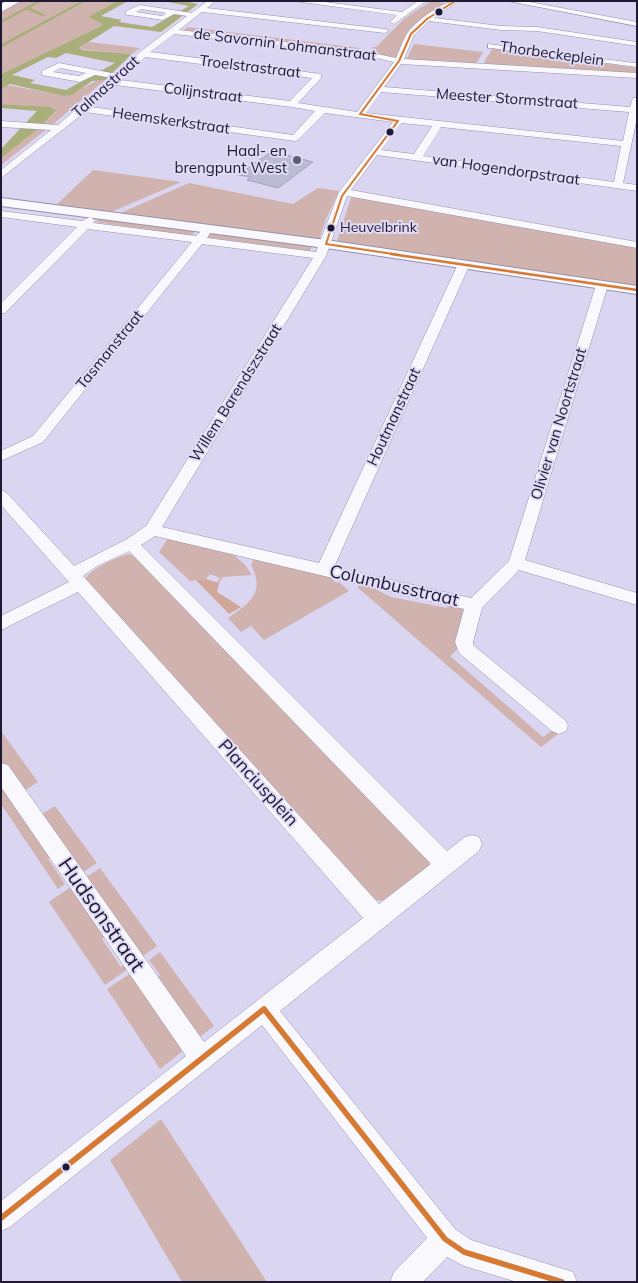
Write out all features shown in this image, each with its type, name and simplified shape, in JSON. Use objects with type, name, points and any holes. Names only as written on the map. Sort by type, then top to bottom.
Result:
[{"type":"main road","points":[[1,9],[16,1]]},
{"type":"street","name":"Talmastraat","points":[[1,175],[83,109],[114,78],[143,54],[193,13],[212,1]]},
{"type":"street","points":[[297,1],[403,14]]},
{"type":"street","points":[[175,13],[163,18],[129,13],[140,7],[175,13],[193,13],[382,34],[403,14],[423,1]]},
{"type":"street","points":[[511,1],[637,24]]},
{"type":"street","points":[[360,114],[399,61],[411,34],[427,19],[453,2]]},
{"type":"street","points":[[427,19],[490,47],[516,27],[637,44]]},
{"type":"street","name":"de Savornin Lohmanstraat","points":[[171,31],[366,50],[399,61]]},
{"type":"street","name":"Thorbeckeplein","points":[[399,61],[490,47],[637,66]]},
{"type":"street","name":"Thorbeckeplein","points":[[490,47],[637,76]]},
{"type":"street","name":"Troelstrastraat","points":[[143,54],[318,76],[292,104]]},
{"type":"street","name":"Colijnstraat","points":[[96,72],[114,78],[397,120],[627,144]]},
{"type":"street","name":"Meester Stormstraat","points":[[379,89],[634,110]]},
{"type":"street","points":[[618,185],[637,98]]},
{"type":"street","name":"Heemskerkstraat","points":[[83,109],[295,138],[318,113],[324,110]]},
{"type":"street","name":"Willem Barendszstraat","points":[[152,530],[323,250],[344,192],[398,123],[397,120]]},
{"type":"street","points":[[1,124],[60,128]]},
{"type":"street","points":[[417,158],[438,124]]},
{"type":"street","points":[[1,133],[5,133],[12,125]]},
{"type":"street","name":"van Hogendorpstraat","points":[[375,152],[637,188]]},
{"type":"street","points":[[344,192],[637,245]]},
{"type":"street","points":[[1,202],[208,228],[323,250]]},
{"type":"street","points":[[1,214],[199,240],[464,264],[637,290]]},
{"type":"street","points":[[1,310],[96,214]]},
{"type":"street","name":"Tasmanstraat","points":[[1,457],[38,439],[208,228]]},
{"type":"street","name":"Houtmanstraat","points":[[324,570],[464,264]]},
{"type":"street","name":"Olivier van Noortstraat","points":[[516,563],[602,285]]},
{"type":"street","name":"Planciusplein","points":[[1,495],[378,919]]},
{"type":"street","points":[[1,624],[76,580],[82,568],[131,544],[152,530]]},
{"type":"street","name":"Columbusstraat","points":[[152,530],[474,605],[464,642],[465,648],[559,726]]},
{"type":"street","points":[[131,544],[446,865]]},
{"type":"street","points":[[474,605],[516,563],[637,599]]},
{"type":"street","name":"Hudsonstraat","points":[[1,771],[202,1059]]},
{"type":"street","points":[[1,1218],[472,844]]},
{"type":"street","points":[[264,1009],[432,1224],[446,1239],[464,1252],[563,1282]]},
{"type":"street","points":[[404,1282],[446,1239]]},
{"type":"shaded area","points":[[20,1],[81,1],[1,44],[1,11]]},
{"type":"shaded area","points":[[81,1],[86,1],[1,48],[1,44]]},
{"type":"shaded area","points":[[86,1],[117,1],[88,17],[102,24],[101,26],[1,74],[1,48]]},
{"type":"shaded area","points":[[117,1],[128,1],[101,16],[122,20],[119,22],[152,27],[189,6],[162,1],[183,1],[198,4],[161,32],[114,26],[79,48],[82,50],[132,54],[105,80],[92,81],[72,95],[64,96],[10,84],[1,89],[1,74],[101,26],[102,24],[88,17]],"holes":[[[66,53],[115,63],[66,90],[30,83],[35,80],[12,75],[48,57],[56,58]]]},
{"type":"shaded area","points":[[431,1],[445,3],[416,27],[396,58],[370,53],[373,47],[376,47],[405,18]]},
{"type":"shaded area","points":[[188,27],[360,48],[358,51],[182,31]]},
{"type":"shaded area","points":[[89,42],[140,48],[132,54],[79,49]]},
{"type":"shaded area","points":[[414,44],[483,52],[476,64],[406,60]]},
{"type":"shaded area","points":[[493,48],[637,68],[637,74],[487,65],[484,62]]},
{"type":"shaded area","points":[[98,80],[105,80],[51,126],[42,125],[56,112],[55,108],[1,104],[1,89],[7,85],[67,96]]},
{"type":"shaded area","points":[[1,104],[50,107],[57,110],[38,129],[1,158],[1,149],[37,111],[1,108]]},
{"type":"shaded area","points":[[38,129],[47,129],[1,165],[1,158]]},
{"type":"shaded area","points":[[93,170],[181,182],[109,213],[55,206]]},
{"type":"shaded area","points":[[189,183],[293,204],[318,188],[339,191],[326,219],[319,241],[118,214]]},
{"type":"shaded area","points":[[351,198],[637,247],[637,287],[339,242],[337,240]]},
{"type":"shaded area","points":[[99,218],[196,230],[192,236],[95,222]]},
{"type":"shaded area","points":[[207,232],[312,245],[310,251],[203,237]]},
{"type":"shaded area","points":[[168,538],[232,553],[246,566],[252,575],[223,577],[217,583],[220,578],[210,574],[206,579],[190,581],[159,552]]},
{"type":"shaded area","points":[[128,554],[135,555],[429,860],[429,866],[386,901],[375,900],[85,580],[97,568]]},
{"type":"shaded area","points":[[254,558],[330,575],[336,583],[339,582],[349,591],[264,640],[251,626],[241,632],[228,618],[243,608],[256,590],[257,583],[251,565]]},
{"type":"shaded area","points":[[206,579],[219,583],[217,592],[241,607],[229,614],[196,580]]},
{"type":"shaded area","points":[[363,583],[391,597],[447,608],[449,602],[461,606],[465,611],[459,648],[450,656],[543,737],[556,728],[561,732],[541,747],[357,587]]},
{"type":"shaded area","points":[[1,731],[38,782],[22,792],[1,762]]},
{"type":"shaded area","points":[[1,781],[51,857],[48,859],[65,884],[58,889],[1,804]]},
{"type":"shaded area","points":[[55,806],[97,863],[80,874],[39,816]]},
{"type":"shaded area","points":[[100,868],[157,946],[139,959],[83,879]]},
{"type":"shaded area","points":[[72,886],[106,936],[102,939],[121,967],[125,964],[128,969],[105,985],[49,902]]},
{"type":"shaded area","points":[[160,952],[214,1026],[196,1040],[154,980],[160,975],[149,960]]},
{"type":"shaded area","points":[[131,973],[184,1050],[160,1069],[107,989]]},
{"type":"shaded area","points":[[161,1119],[267,1282],[182,1282],[110,1160]]},
{"type":"building","points":[[270,153],[280,156],[283,154],[313,162],[278,188],[247,180],[251,177],[239,175]]},
{"type":"waterway","points":[[27,8],[40,1]]},
{"type":"waterway","points":[[1,22],[27,8]]},
{"type":"waterway","points":[[27,8],[43,15]]},
{"type":"transit line","points":[[360,114],[399,61],[411,34],[427,19],[455,1]]},
{"type":"transit line","points":[[326,244],[342,196],[398,121],[360,114]]},
{"type":"transit line","points":[[326,244],[637,290]]},
{"type":"transit line","points":[[264,1009],[445,1239],[464,1252],[562,1282]]},
{"type":"transit line","points":[[1,1218],[264,1009]]},
{"type":"place","name":"Haal- en brengpunt West","points":[[297,160]]},
{"type":"place","name":"Heuvelbrink","points":[[331,228]]}]
